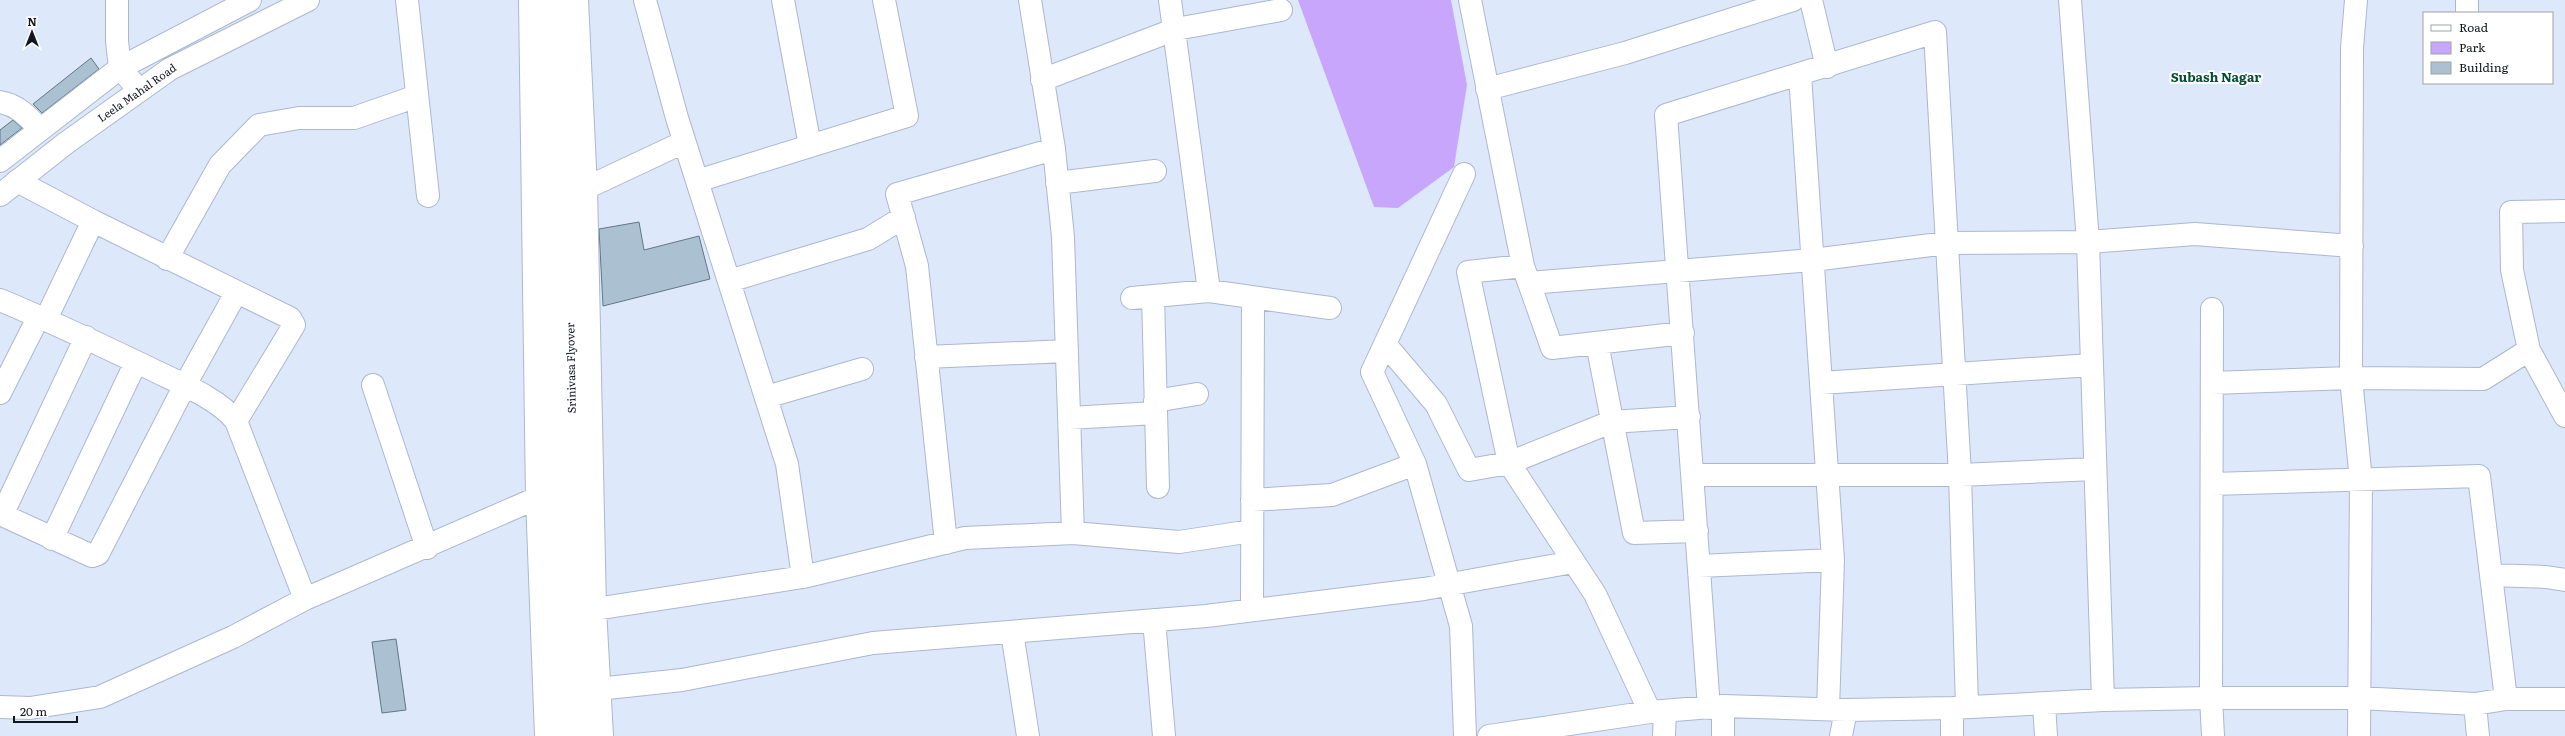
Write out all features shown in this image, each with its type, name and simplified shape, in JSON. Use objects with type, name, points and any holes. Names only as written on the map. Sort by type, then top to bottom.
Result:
[{"type":"street","points":[[117,0],[117,42],[120,68],[138,90]]},
{"type":"street","points":[[0,161],[39,128],[120,68],[250,0]]},
{"type":"street","name":"Leela Mahal Road","points":[[0,195],[138,90],[170,69],[308,0]]},
{"type":"street","points":[[407,0],[428,196]]},
{"type":"street","points":[[530,0],[537,498],[546,736]]},
{"type":"street","name":"Srinivasa Flyover","points":[[546,0],[560,736]]},
{"type":"street","name":"Srinivasa Flyover","points":[[564,0],[569,155],[571,378],[581,736]]},
{"type":"street","points":[[577,0],[586,188],[595,609],[598,689],[602,736]]},
{"type":"street","points":[[645,0],[684,142],[787,464],[803,577]]},
{"type":"street","points":[[784,0],[810,146]]},
{"type":"street","points":[[697,181],[907,116],[884,0]]},
{"type":"street","points":[[1030,0],[1054,149],[1063,237],[1073,533]]},
{"type":"street","points":[[1170,0],[1176,29],[1209,291]]},
{"type":"street","points":[[1470,0],[1526,274],[1552,348],[1683,333]]},
{"type":"street","points":[[1487,89],[1625,53],[1793,0]]},
{"type":"street","points":[[1811,0],[1827,67]]},
{"type":"street","points":[[2070,0],[2088,242],[2094,469],[2103,700]]},
{"type":"street","points":[[2356,0],[2352,48],[2351,378],[2360,481],[2359,736]]},
{"type":"street","points":[[2467,0],[2467,12]]},
{"type":"street","points":[[1042,80],[1176,29],[1281,10]]},
{"type":"street","points":[[1723,736],[1716,707],[1699,566],[1666,115],[1827,67],[1935,32],[1960,475],[1960,707],[1952,736]]},
{"type":"street","points":[[1800,75],[1833,560],[1837,709],[1841,736]]},
{"type":"street","points":[[167,259],[220,165],[259,125],[299,118],[354,118],[417,96]]},
{"type":"street","points":[[0,102],[16,107],[24,112],[39,128]]},
{"type":"street","points":[[586,188],[684,142]]},
{"type":"street","points":[[946,543],[916,266],[898,194],[1054,149]]},
{"type":"street","points":[[1057,183],[1155,171]]},
{"type":"street","points":[[1464,174],[1372,372],[1415,464],[1461,626],[1465,736]]},
{"type":"street","points":[[17,181],[167,259],[290,318],[294,325],[236,422]]},
{"type":"street","points":[[2565,211],[2511,212],[2512,270],[2529,350],[2565,416]]},
{"type":"street","points":[[729,281],[868,239],[904,217]]},
{"type":"street","points":[[0,393],[43,318],[93,221]]},
{"type":"street","points":[[1664,736],[1658,712],[1595,594],[1509,463],[1468,272],[1526,274],[1677,270],[1813,260],[1947,243],[2088,242],[2195,234],[2352,246]]},
{"type":"street","points":[[1158,487],[1156,407],[1142,297],[1209,291],[1330,308]]},
{"type":"street","points":[[86,337],[1,514],[52,540],[92,556],[98,554],[185,385],[236,293]]},
{"type":"street","points":[[1252,610],[1253,298]]},
{"type":"street","points":[[0,300],[86,337],[185,385],[228,411],[236,422],[305,599]]},
{"type":"street","points":[[2212,309],[2211,698],[2213,736]]},
{"type":"street","points":[[1597,343],[1634,533],[1697,532]]},
{"type":"street","points":[[1386,344],[1436,404],[1469,470],[1509,463],[1612,422],[1689,417]]},
{"type":"street","points":[[2212,382],[2351,378],[2483,379],[2529,350]]},
{"type":"street","points":[[926,357],[1067,351]]},
{"type":"street","points":[[52,540],[136,362]]},
{"type":"street","points":[[1821,382],[2091,366]]},
{"type":"street","points":[[766,397],[862,369]]},
{"type":"street","points":[[373,385],[427,548]]},
{"type":"street","points":[[1069,418],[1156,407],[1197,394]]},
{"type":"street","points":[[1252,500],[1332,495],[1415,464]]},
{"type":"street","points":[[1693,475],[1960,475],[2094,469]]},
{"type":"street","points":[[2212,484],[2360,481],[2479,476],[2506,699]]},
{"type":"street","points":[[0,707],[30,708],[100,697],[234,637],[305,599],[427,548],[537,498]]},
{"type":"street","points":[[595,609],[803,577],[965,538],[1073,533],[1179,542],[1252,531]]},
{"type":"street","points":[[1699,566],[1833,560]]},
{"type":"street","points":[[598,689],[682,680],[873,643],[1154,620],[1252,610],[1449,584],[1573,562]]},
{"type":"street","points":[[2491,575],[2546,577],[2565,580]]},
{"type":"street","points":[[1154,620],[1164,736]]},
{"type":"street","points":[[1012,632],[1028,736]]},
{"type":"street","points":[[1489,736],[1533,733],[1658,712],[1716,707],[1837,709],[1960,707],[2103,700],[2211,698],[2358,698],[2475,704],[2506,699],[2565,699]]},
{"type":"street","points":[[2044,704],[2046,736]]},
{"type":"street","points":[[2475,704],[2478,736]]},
{"type":"green space","points":[[1298,0],[1451,0],[1467,85],[1454,167],[1398,208],[1374,207]]},
{"type":"building","points":[[91,58],[99,69],[42,113],[33,104]]},
{"type":"building","points":[[13,120],[22,128],[0,145],[0,130]]},
{"type":"building","points":[[639,222],[644,250],[699,236],[710,279],[603,306],[599,229]]},
{"type":"building","points":[[396,639],[406,710],[382,713],[372,642]]},
{"type":"district","name":"Subash Nagar","points":[[2216,77]]}]
